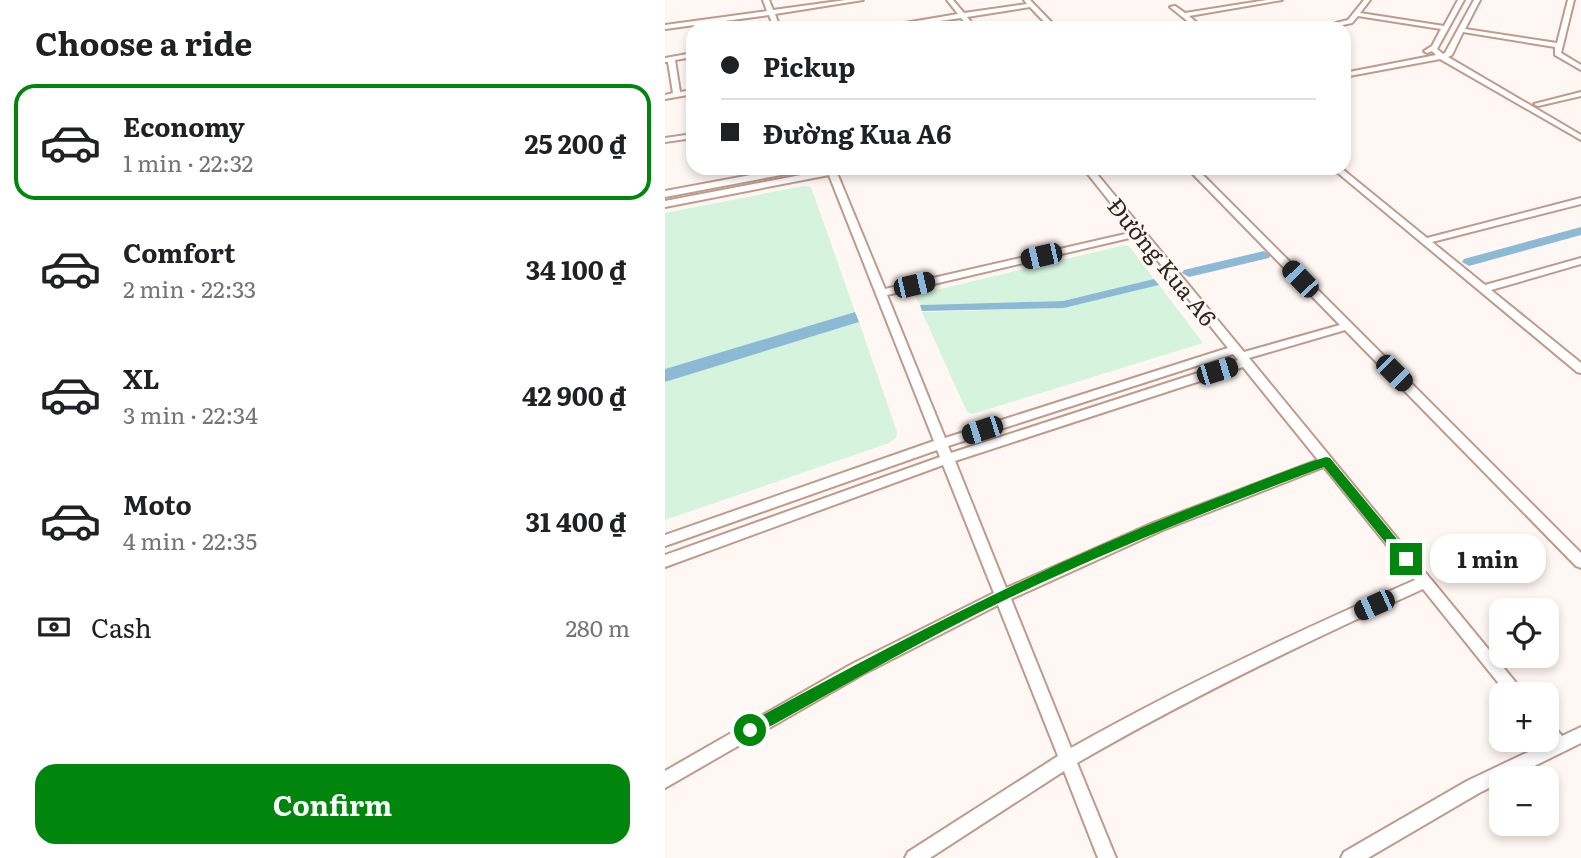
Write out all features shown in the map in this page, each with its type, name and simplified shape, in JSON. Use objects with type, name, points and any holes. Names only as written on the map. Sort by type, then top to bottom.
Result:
[{"type":"street","points":[[766,0],[773,21]]},
{"type":"street","points":[[707,21],[860,0]]},
{"type":"street","points":[[950,0],[968,21]]},
{"type":"street","points":[[1183,15],[1279,0]]},
{"type":"street","points":[[1349,21],[1367,0]]},
{"type":"street","points":[[1433,49],[1461,0]]},
{"type":"street","points":[[1445,55],[1462,30],[1477,0]]},
{"type":"street","points":[[1571,0],[1557,54],[1581,68]]},
{"type":"street","points":[[924,21],[1030,3],[1047,21]]},
{"type":"street","points":[[1173,7],[1191,21]]},
{"type":"street","points":[[1455,12],[1471,14]]},
{"type":"street","points":[[1356,14],[1446,28]]},
{"type":"street","points":[[1567,15],[1581,17]]},
{"type":"street","points":[[665,27],[686,24]]},
{"type":"street","points":[[1462,30],[1558,45]]},
{"type":"street","points":[[1351,65],[1433,49],[1581,129]]},
{"type":"street","points":[[1351,74],[1445,55],[1581,138]]},
{"type":"street","points":[[677,95],[668,59],[686,56]]},
{"type":"street","points":[[665,97],[686,94]]},
{"type":"street","points":[[1538,104],[1581,94]]},
{"type":"street","points":[[665,141],[686,137]]},
{"type":"street","points":[[665,194],[765,175]]},
{"type":"street","points":[[665,204],[807,175]]},
{"type":"street","points":[[834,175],[1107,858]]},
{"type":"street","name":"Đường Kua A6","points":[[1093,175],[1507,682]]},
{"type":"street","points":[[1198,175],[1581,562]]},
{"type":"street","points":[[1345,175],[1581,369]]},
{"type":"street","points":[[1425,241],[1581,201]]},
{"type":"street","points":[[882,293],[1140,233]]},
{"type":"street","points":[[1484,289],[1581,261]]},
{"type":"street","points":[[665,541],[943,443],[1347,326]]},
{"type":"street","points":[[665,561],[949,458],[1241,357]]},
{"type":"street","points":[[665,780],[884,655],[1004,595],[1178,517],[1326,461]]},
{"type":"street","points":[[914,858],[1068,760],[1219,678],[1425,583]]},
{"type":"street","points":[[1559,737],[1581,735]]},
{"type":"street","points":[[1350,858],[1528,752]]},
{"type":"green space","points":[[803,186],[811,187],[855,312],[665,369],[665,213]]},
{"type":"green space","points":[[1125,245],[1130,247],[1154,279],[1063,301],[920,305],[915,295]]},
{"type":"green space","points":[[1159,285],[1203,343],[973,414],[967,412],[922,312],[1064,308]]},
{"type":"green space","points":[[859,322],[897,432],[896,438],[889,443],[665,520],[665,382]]},
{"type":"water","points":[[1154,279],[1159,285],[1064,308],[922,311],[920,305],[1063,301]]},
{"type":"water","points":[[855,312],[859,322],[665,382],[665,369]]},
{"type":"waterway","points":[[1469,262],[1581,231]]},
{"type":"waterway","points":[[1189,273],[1264,255]]},
{"type":"route","points":[[750,730],[884,655],[1004,595],[1178,517],[1326,461],[1406,559]]}]
